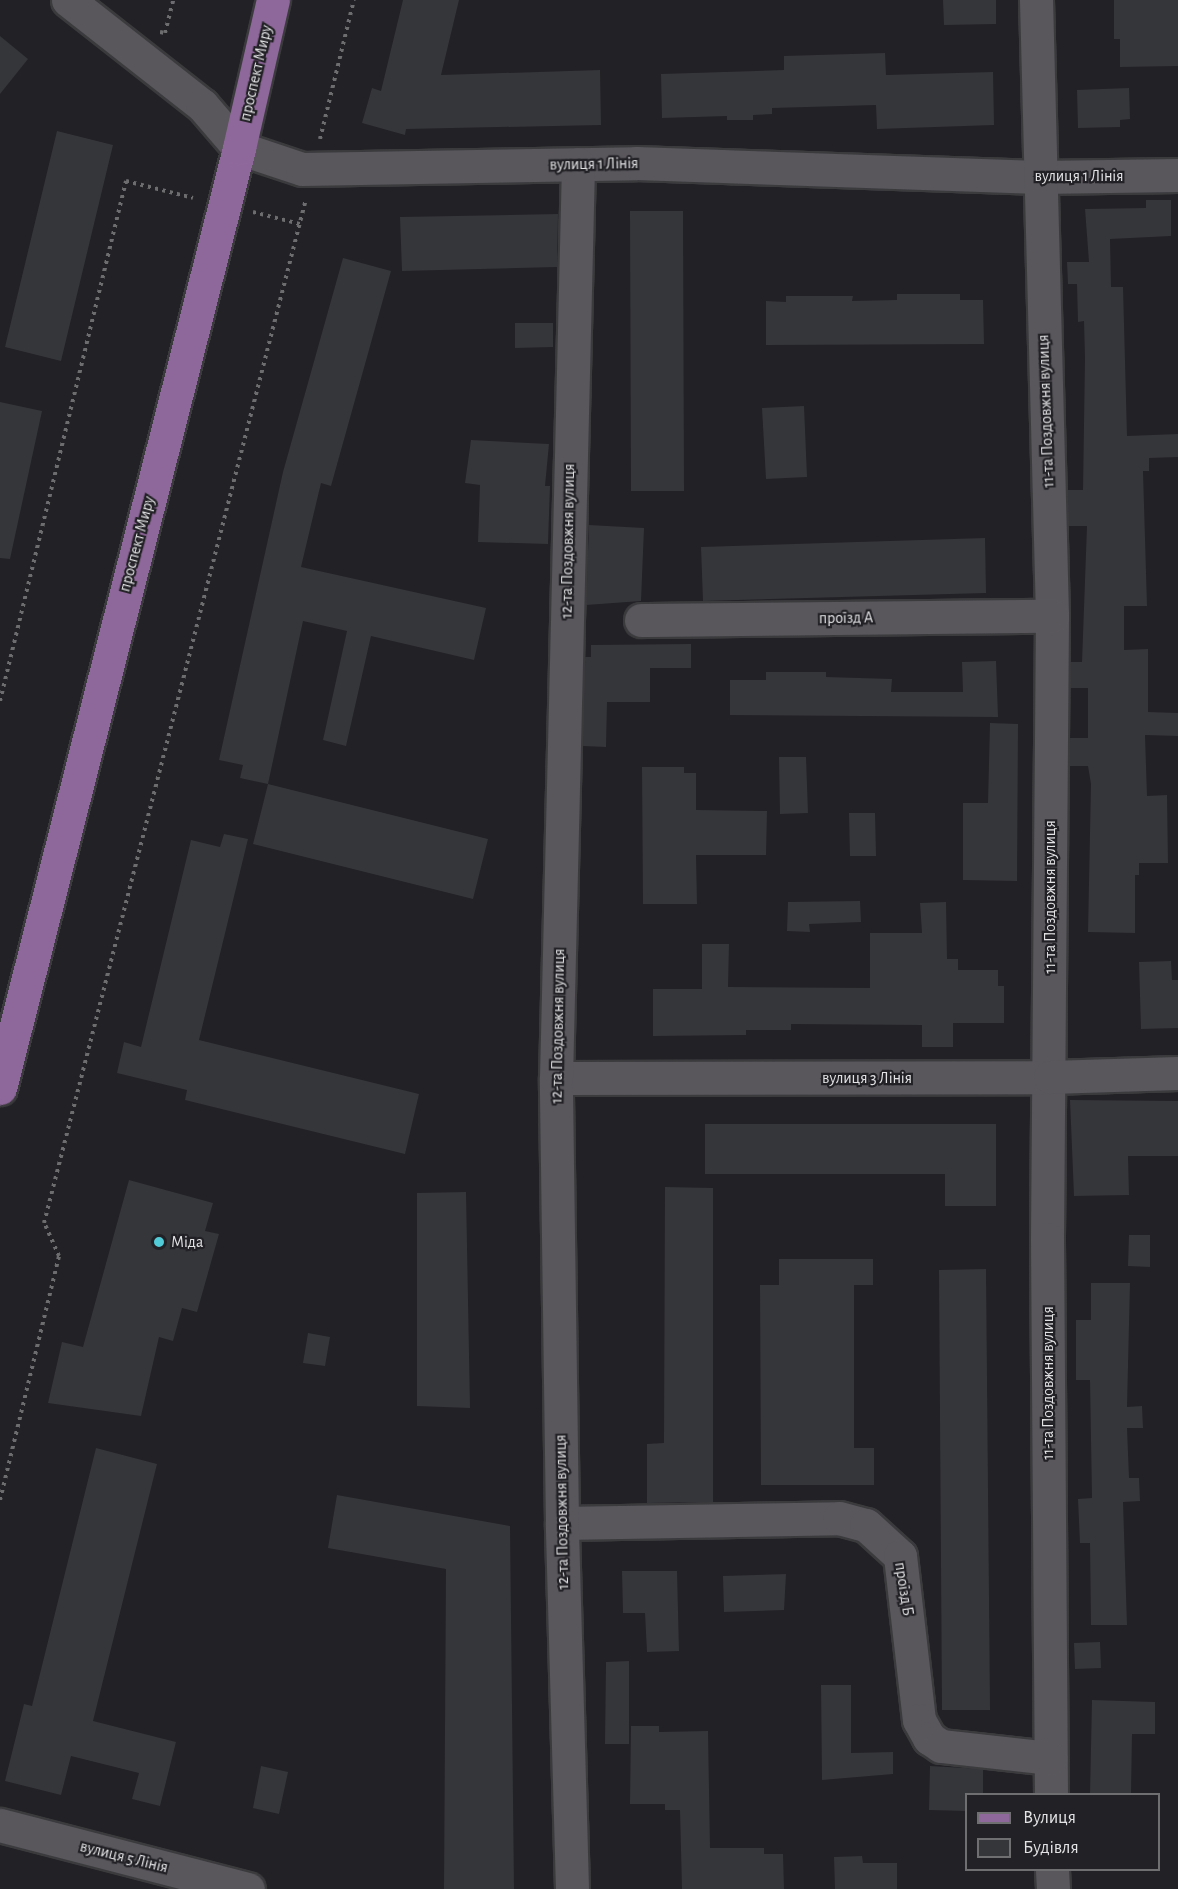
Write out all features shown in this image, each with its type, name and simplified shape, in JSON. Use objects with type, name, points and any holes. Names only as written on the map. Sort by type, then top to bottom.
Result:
[{"type":"main road","name":"проспект Миру","points":[[0,1088],[239,148],[273,0]]},
{"type":"street","points":[[68,0],[202,105],[239,148]]},
{"type":"street","name":"11-та Поздовжня вулиця","points":[[1036,0],[1052,616],[1047,1239],[1051,1793]]},
{"type":"street","name":"вулиця 1 Лінія","points":[[239,148],[302,169],[578,164],[1039,177],[1178,175]]},
{"type":"street","name":"12-та Поздовжня вулиця","points":[[572,1889],[562,1523],[556,1078],[578,164]]},
{"type":"street","name":"проїзд А","points":[[641,620],[1052,616]]},
{"type":"street","name":"вулиця 3 Лінія","points":[[556,1078],[1050,1077],[1178,1073]]},
{"type":"street","name":"проїзд Б","points":[[562,1523],[839,1518],[866,1525],[900,1556],[919,1720],[929,1738],[941,1746],[1050,1758]]},
{"type":"street","name":"вулиця 5 Лінія","points":[[0,1825],[248,1889]]},
{"type":"street","points":[[1052,1871],[1053,1889]]},
{"type":"path","points":[[165,33],[173,0]]},
{"type":"path","points":[[0,1500],[59,1256],[44,1223],[300,224],[354,0]]},
{"type":"path","points":[[0,701],[126,181],[193,198]]},
{"type":"path","points":[[252,212],[300,224]]},
{"type":"building","points":[[403,0],[459,0],[441,75],[600,70],[601,125],[406,129],[405,135],[362,123],[372,88],[381,91]]},
{"type":"building","points":[[943,0],[996,0],[996,24],[944,25]]},
{"type":"building","points":[[1114,0],[1178,0],[1178,66],[1120,67],[1120,39],[1114,39]]},
{"type":"building","points":[[0,36],[28,59],[0,94]]},
{"type":"building","points":[[885,53],[886,75],[993,72],[994,125],[877,129],[876,105],[772,108],[772,114],[753,115],[753,120],[727,120],[727,116],[662,118],[661,74],[784,70],[784,56]]},
{"type":"building","points":[[1129,88],[1130,119],[1120,120],[1120,127],[1078,128],[1077,90]]},
{"type":"building","points":[[57,131],[113,145],[61,361],[5,347]]},
{"type":"building","points":[[1146,200],[1171,200],[1171,236],[1110,239],[1111,287],[1123,287],[1127,436],[1178,434],[1178,457],[1149,458],[1149,471],[1143,471],[1147,606],[1124,606],[1124,650],[1148,649],[1148,712],[1178,713],[1178,736],[1145,735],[1147,796],[1167,795],[1168,863],[1139,863],[1139,875],[1135,875],[1135,933],[1088,932],[1091,784],[1088,766],[1070,766],[1070,738],[1088,738],[1088,688],[1070,688],[1070,662],[1082,662],[1087,526],[1068,526],[1067,490],[1083,490],[1084,321],[1078,322],[1077,284],[1068,284],[1067,262],[1089,262],[1085,209],[1146,208]]},
{"type":"building","points":[[630,211],[683,211],[684,491],[631,491]]},
{"type":"building","points":[[558,214],[557,267],[402,271],[400,217]]},
{"type":"building","points":[[343,258],[391,271],[331,486],[321,483],[301,567],[486,608],[474,660],[371,636],[346,746],[323,740],[347,631],[303,621],[268,784],[240,778],[243,765],[219,760],[283,472]]},
{"type":"building","points":[[897,294],[960,294],[960,300],[983,300],[984,344],[766,345],[766,301],[786,302],[786,296],[853,296],[852,301],[897,300]]},
{"type":"building","points":[[515,323],[553,323],[553,347],[515,348]]},
{"type":"building","points":[[0,402],[42,411],[10,559],[0,558]]},
{"type":"building","points":[[804,406],[807,477],[766,479],[762,408]]},
{"type":"building","points":[[471,440],[549,444],[545,486],[550,486],[548,544],[478,542],[480,485],[465,483]]},
{"type":"building","points":[[589,525],[644,528],[641,601],[586,605]]},
{"type":"building","points":[[985,538],[986,593],[703,601],[701,547]]},
{"type":"building","points":[[691,644],[691,668],[650,668],[650,702],[607,702],[606,747],[583,746],[585,657],[591,657],[591,645]]},
{"type":"building","points":[[996,661],[998,717],[730,715],[730,680],[766,680],[766,672],[826,672],[826,677],[892,679],[891,692],[963,692],[962,662]]},
{"type":"building","points":[[990,723],[1018,724],[1017,881],[963,880],[963,803],[988,803]]},
{"type":"building","points":[[779,757],[806,757],[808,813],[780,814]]},
{"type":"building","points":[[642,767],[684,767],[684,773],[696,773],[696,810],[767,811],[766,855],[696,855],[697,904],[643,904]]},
{"type":"building","points":[[268,784],[488,839],[473,899],[253,844]]},
{"type":"building","points":[[849,813],[875,813],[876,856],[850,856]]},
{"type":"building","points":[[224,834],[248,839],[199,1040],[419,1094],[405,1154],[185,1100],[187,1090],[117,1073],[124,1042],[141,1047],[191,840],[220,847]]},
{"type":"building","points":[[860,901],[861,922],[809,924],[810,932],[787,931],[788,902]]},
{"type":"building","points":[[946,902],[947,959],[958,959],[958,970],[998,970],[998,986],[1004,986],[1004,1023],[953,1023],[953,1047],[922,1047],[922,1025],[791,1024],[791,1030],[746,1030],[746,1035],[653,1036],[653,989],[702,989],[702,944],[729,944],[728,987],[870,988],[870,933],[922,933],[920,903]]},
{"type":"building","points":[[1171,961],[1172,980],[1178,980],[1178,1028],[1141,1029],[1139,962]]},
{"type":"building","points":[[1070,1100],[1178,1101],[1178,1156],[1128,1156],[1129,1195],[1074,1196]]},
{"type":"building","points":[[705,1124],[996,1124],[996,1206],[945,1206],[945,1174],[705,1174]]},
{"type":"building","points":[[129,1180],[213,1203],[205,1231],[219,1234],[197,1312],[182,1308],[173,1341],[159,1337],[141,1416],[48,1403],[62,1342],[83,1347]]},
{"type":"building","points":[[665,1187],[713,1188],[713,1502],[647,1503],[647,1444],[664,1443]]},
{"type":"building","points":[[466,1192],[470,1408],[417,1406],[417,1193]]},
{"type":"building","points":[[1129,1235],[1150,1235],[1150,1267],[1128,1266]]},
{"type":"building","points":[[779,1259],[873,1259],[873,1285],[854,1285],[854,1448],[874,1448],[874,1485],[761,1485],[760,1285],[779,1285]]},
{"type":"building","points":[[986,1269],[990,1710],[942,1710],[939,1270]]},
{"type":"building","points":[[1091,1283],[1130,1283],[1127,1407],[1142,1406],[1143,1428],[1127,1428],[1129,1478],[1139,1478],[1140,1501],[1123,1502],[1127,1625],[1091,1625],[1090,1543],[1080,1543],[1078,1499],[1092,1498],[1090,1380],[1076,1380],[1076,1320],[1091,1320]]},
{"type":"building","points":[[308,1333],[330,1337],[325,1366],[303,1363]]},
{"type":"building","points":[[96,1448],[157,1464],[93,1721],[176,1742],[160,1806],[132,1799],[139,1773],[71,1756],[61,1795],[5,1781],[24,1704],[32,1706]]},
{"type":"building","points":[[337,1495],[510,1526],[514,1889],[444,1889],[446,1569],[328,1548]]},
{"type":"building","points":[[622,1571],[677,1571],[679,1651],[647,1652],[645,1613],[623,1613]]},
{"type":"building","points":[[786,1574],[784,1610],[724,1612],[723,1576]]},
{"type":"building","points":[[1100,1642],[1101,1668],[1075,1669],[1074,1643]]},
{"type":"building","points":[[629,1661],[629,1744],[605,1744],[606,1662]]},
{"type":"building","points":[[821,1685],[851,1685],[851,1753],[893,1752],[893,1774],[822,1780]]},
{"type":"building","points":[[1092,1700],[1155,1702],[1155,1734],[1132,1734],[1131,1793],[1090,1793]]},
{"type":"building","points":[[631,1726],[659,1726],[659,1732],[708,1731],[710,1848],[764,1848],[764,1854],[783,1854],[784,1889],[682,1889],[680,1810],[665,1810],[665,1804],[630,1804]]},
{"type":"building","points":[[261,1766],[288,1772],[279,1814],[253,1808]]},
{"type":"building","points":[[930,1766],[983,1769],[983,1793],[965,1793],[965,1811],[929,1810]]},
{"type":"building","points":[[862,1856],[863,1863],[897,1863],[897,1889],[835,1889],[834,1857]]},
{"type":"place","name":"Міда","points":[[159,1242]]}]
